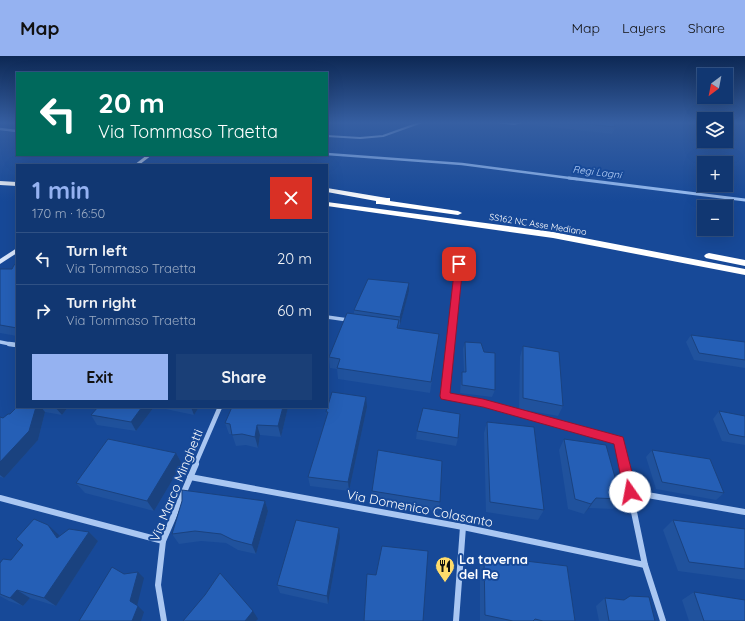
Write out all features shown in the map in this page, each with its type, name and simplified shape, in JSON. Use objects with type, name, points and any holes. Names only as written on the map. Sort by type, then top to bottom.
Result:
[{"type":"highway","points":[[0,178],[16,178]]},
{"type":"highway","points":[[0,183],[16,184]]},
{"type":"highway","points":[[328,190],[439,214]]},
{"type":"highway","name":"SS162 NC Asse Mediano","points":[[328,196],[439,214],[745,272]]},
{"type":"highway","name":"SS162 NC Asse Mediano","points":[[328,204],[439,214],[562,230],[745,263]]},
{"type":"highway","points":[[328,208],[439,214]]},
{"type":"main road","points":[[137,164],[149,156]]},
{"type":"main road","points":[[0,262],[16,251]]},
{"type":"street","points":[[459,264],[445,396],[483,403],[619,441],[646,565],[663,621]]},
{"type":"street","points":[[328,317],[356,321]]},
{"type":"street","points":[[0,342],[16,345]]},
{"type":"street","name":"Via Marco Minghetti","points":[[164,621],[158,585],[163,541],[220,408]]},
{"type":"street","name":"Via Domenico Colasanto","points":[[190,477],[463,527],[646,565]]},
{"type":"street","points":[[630,492],[745,512]]},
{"type":"street","points":[[0,498],[163,541]]},
{"type":"street","points":[[456,621],[463,527]]},
{"type":"building","points":[[16,264],[16,328],[0,325],[0,269],[12,269]]},
{"type":"building","points":[[368,279],[409,283],[400,317],[354,310]]},
{"type":"building","points":[[347,313],[399,320],[397,328],[439,334],[431,382],[337,368],[340,359],[329,357]]},
{"type":"building","points":[[691,335],[745,342],[745,360],[699,353]]},
{"type":"building","points":[[465,342],[481,343],[484,352],[495,353],[495,390],[462,385],[462,372],[466,372]]},
{"type":"building","points":[[523,346],[559,352],[563,406],[523,398]]},
{"type":"building","points":[[332,392],[366,397],[348,482],[308,477],[328,412],[326,412]]},
{"type":"building","points":[[16,408],[36,408],[29,431],[0,462],[0,417],[3,418]]},
{"type":"building","points":[[97,408],[141,408],[131,422],[91,415]]},
{"type":"building","points":[[232,408],[283,408],[278,426],[257,425],[255,437],[242,434],[232,435],[230,424],[225,423]]},
{"type":"building","points":[[423,408],[460,414],[458,438],[417,431]]},
{"type":"building","points":[[719,411],[745,416],[745,437],[729,434]]},
{"type":"building","points":[[487,422],[534,427],[544,510],[490,502]]},
{"type":"building","points":[[108,439],[176,453],[147,501],[76,483]]},
{"type":"building","points":[[564,439],[606,445],[621,499],[596,498],[591,504],[575,499]]},
{"type":"building","points":[[378,450],[442,461],[440,502],[372,491]]},
{"type":"building","points":[[652,450],[710,459],[724,493],[662,482]]},
{"type":"building","points":[[182,490],[265,501],[252,545],[233,540],[221,534],[195,531],[172,534],[182,501]]},
{"type":"building","points":[[34,519],[48,525],[57,538],[69,529],[89,532],[44,598],[17,590],[10,598],[0,594],[0,563],[3,559],[11,560],[23,545],[16,539]]},
{"type":"building","points":[[296,520],[339,528],[327,596],[277,585]]},
{"type":"building","points":[[673,520],[745,529],[745,569],[689,562]]},
{"type":"building","points":[[382,546],[428,551],[423,621],[364,621],[367,574],[376,575]]},
{"type":"building","points":[[484,556],[567,566],[575,621],[543,621],[535,619],[533,621],[513,621],[485,615]]},
{"type":"building","points":[[112,567],[124,574],[138,572],[130,601],[138,606],[132,621],[79,621]]},
{"type":"building","points":[[220,573],[253,611],[245,621],[183,621],[205,595]]},
{"type":"building","points":[[694,592],[745,600],[745,621],[704,621]]},
{"type":"building","points":[[630,596],[649,597],[655,621],[609,621],[605,598],[624,600]]},
{"type":"waterway","name":"Regi Lagni","points":[[328,154],[462,164],[577,179]]},
{"type":"waterway","name":"Regi Lagni","points":[[569,178],[577,179]]},
{"type":"waterway","name":"Regi Lagni","points":[[577,179],[745,200]]},
{"type":"place","name":"La taverna del Re","points":[[445,583]]},
{"type":"route","points":[[459,264],[445,396],[483,403],[619,441],[630,492]]}]
